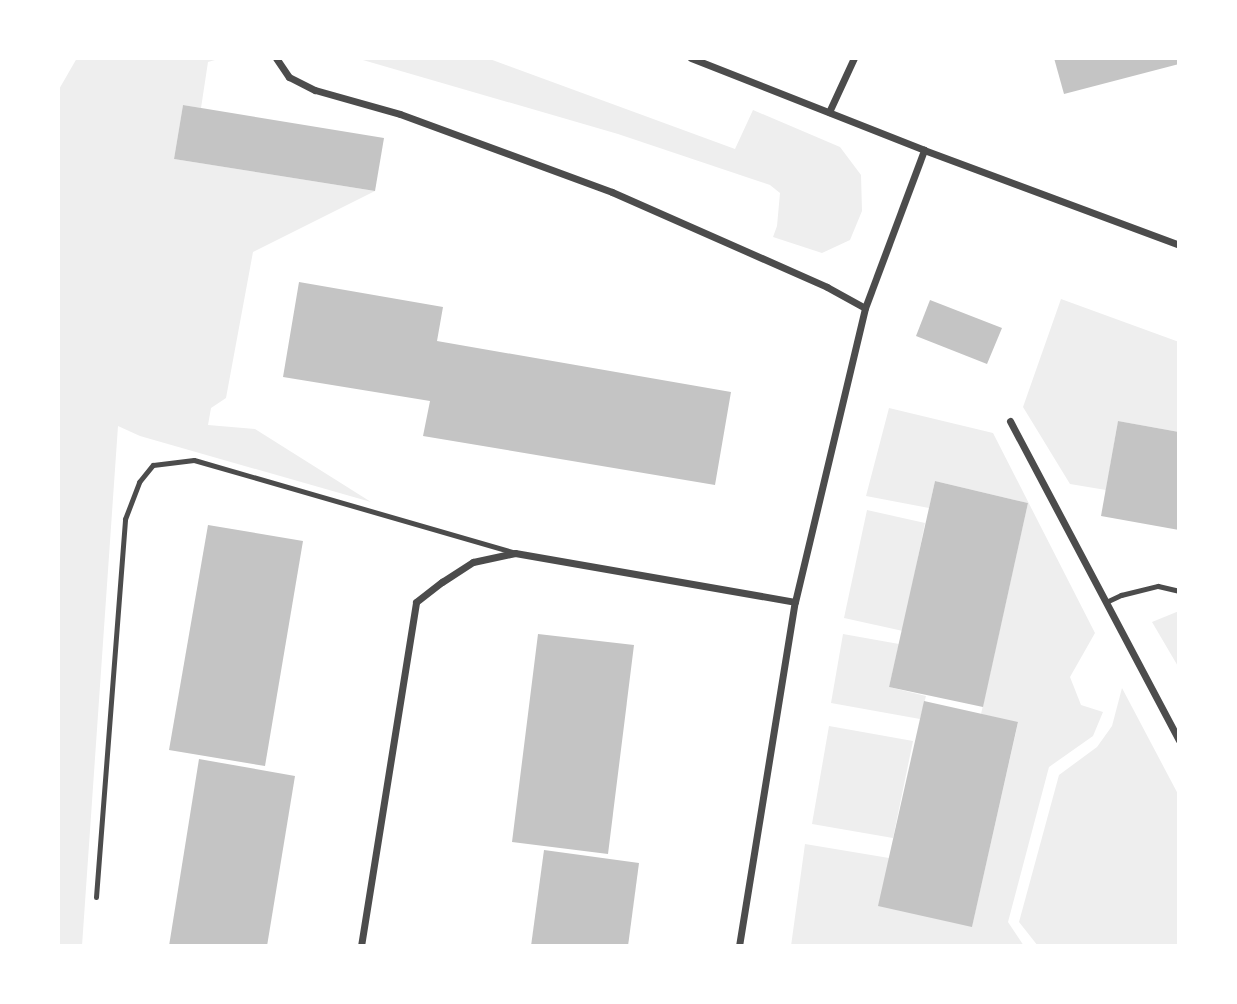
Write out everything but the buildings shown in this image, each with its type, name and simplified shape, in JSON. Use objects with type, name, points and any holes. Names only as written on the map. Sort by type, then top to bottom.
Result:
[{"type":"street","points":[[276,58],[289,78],[315,90],[400,114],[612,192],[827,287],[865,308]]},
{"type":"street","points":[[691,58],[924,150],[1179,244]]},
{"type":"street","points":[[829,112],[854,58]]},
{"type":"street","points":[[739,946],[794,602],[865,308],[924,150]]},
{"type":"street","points":[[1010,421],[1179,740]]},
{"type":"street","points":[[360,946],[416,602],[473,562],[515,553],[794,602]]},
{"type":"lane","points":[[96,897],[125,519],[139,482],[153,465],[194,460],[515,553]]},
{"type":"lane","points":[[1106,602],[1121,595],[1158,586],[1179,591]]},
{"type":"shaded area","points":[[77,58],[222,58],[208,62],[201,108],[183,105],[174,159],[375,191],[253,252],[226,398],[211,408],[208,425],[255,429],[371,502],[140,436],[118,426],[82,946],[58,946],[58,91]]},
{"type":"shaded area","points":[[356,58],[487,58],[735,149],[753,110],[840,147],[861,175],[862,211],[850,240],[822,253],[773,237],[777,226],[780,193],[770,185],[618,134]]},
{"type":"shaded area","points":[[1061,299],[1179,342],[1179,432],[1118,421],[1106,490],[1070,484],[1023,407]]},
{"type":"shaded area","points":[[889,408],[993,433],[1095,633],[1070,677],[1081,705],[1103,712],[1093,736],[1049,767],[1008,922],[1024,946],[791,946],[805,844],[889,858],[972,926],[1018,723],[981,714],[1028,503],[935,481],[929,508],[866,496]]},
{"type":"shaded area","points":[[867,510],[925,523],[903,631],[844,618]]},
{"type":"shaded area","points":[[1179,611],[1179,668],[1152,622]]},
{"type":"shaded area","points":[[843,634],[899,644],[889,687],[926,696],[920,719],[831,703]]},
{"type":"shaded area","points":[[1122,688],[1179,796],[1179,946],[1038,946],[1019,922],[1059,775],[1097,747],[1112,726]]},
{"type":"shaded area","points":[[829,726],[913,741],[893,838],[812,824]]}]
